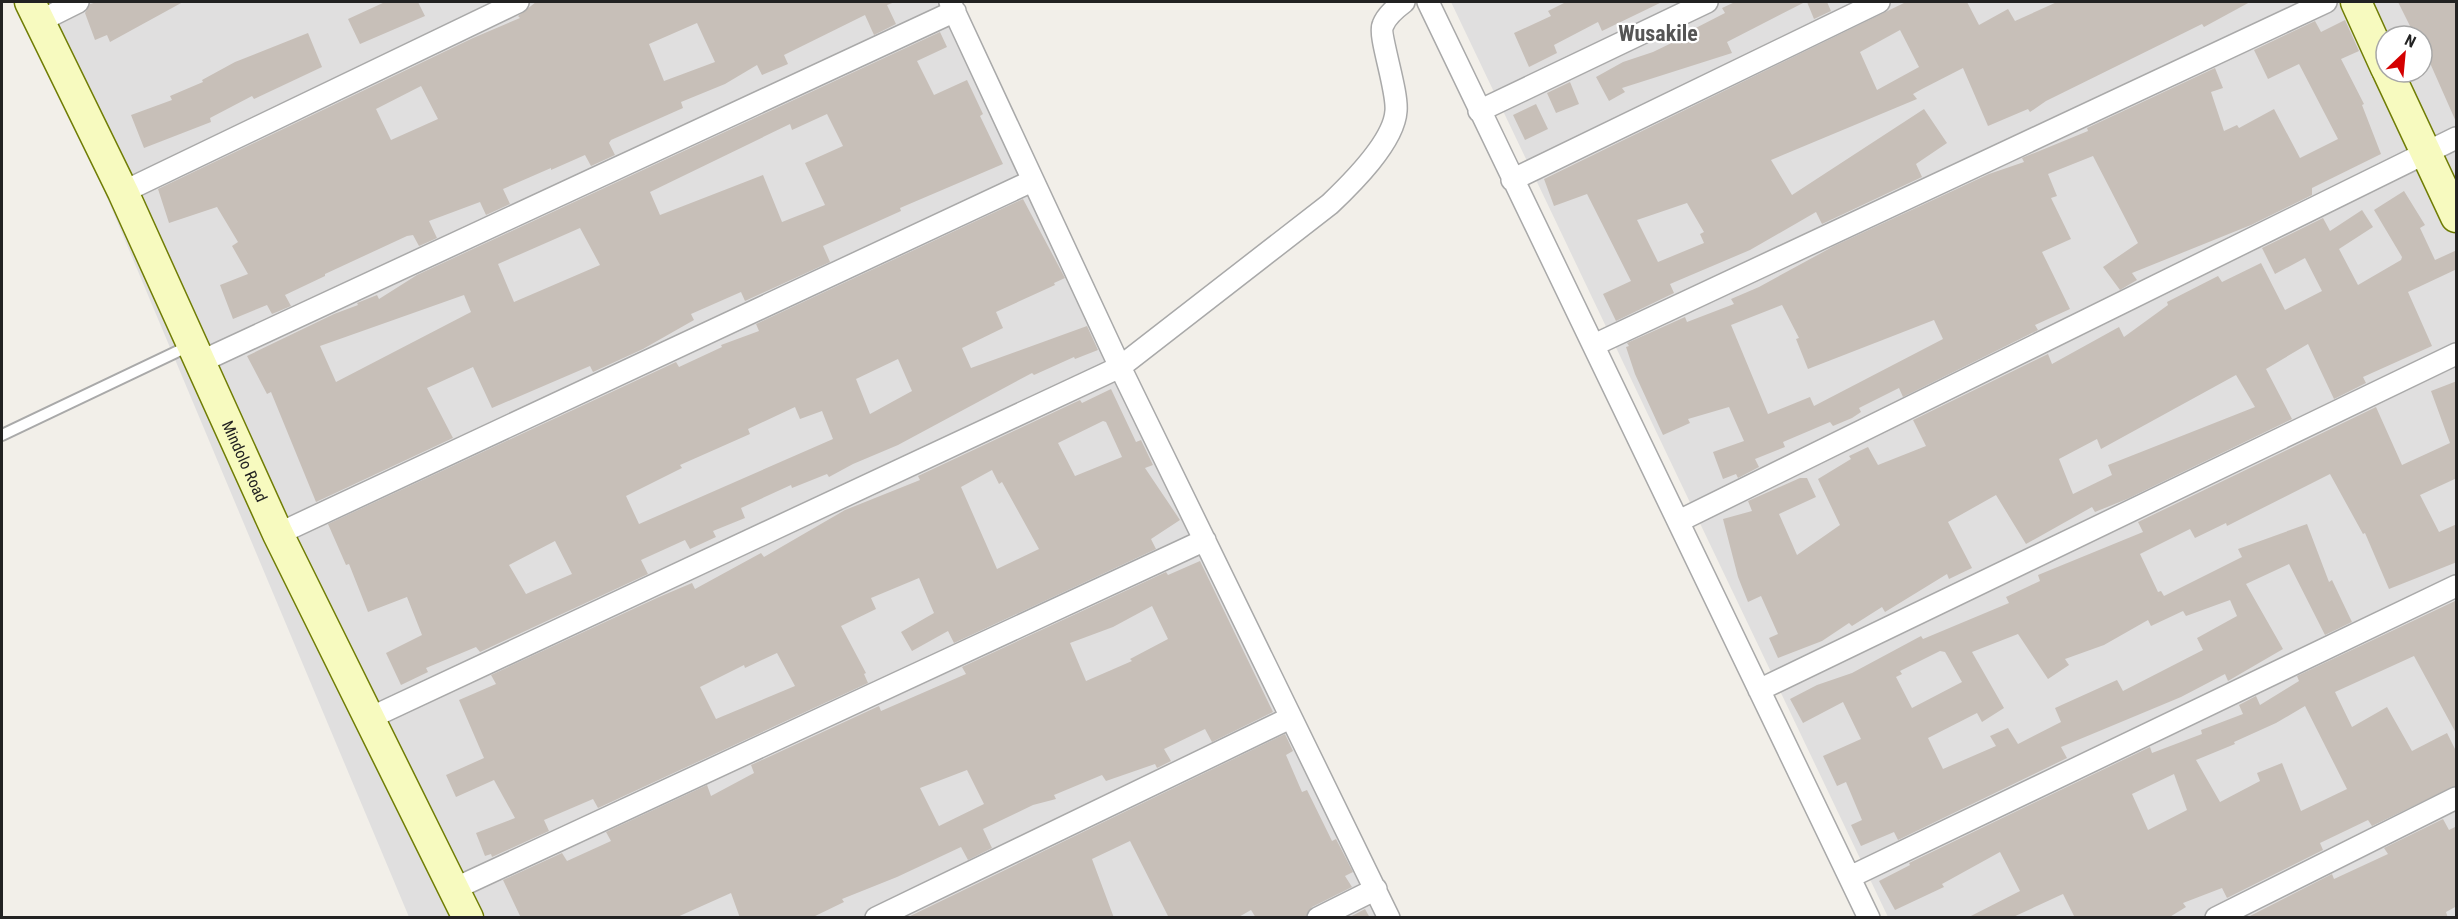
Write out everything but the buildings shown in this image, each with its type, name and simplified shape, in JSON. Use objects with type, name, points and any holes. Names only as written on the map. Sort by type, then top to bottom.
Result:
[{"type":"street","points":[[35,11],[78,2]]},
{"type":"street","points":[[123,192],[518,2]]},
{"type":"street","points":[[370,718],[1120,367],[1330,204],[1362,173],[1384,141],[1396,113],[1395,83],[1382,39],[1382,27],[1392,12],[1404,2]]},
{"type":"street","points":[[1428,2],[1869,918]]},
{"type":"street","points":[[1479,111],[1707,2]]},
{"type":"street","points":[[1512,180],[1879,2]]},
{"type":"street","points":[[1594,345],[2325,2]]},
{"type":"street","points":[[2356,2],[2374,41]]},
{"type":"street","points":[[197,353],[952,6],[1120,367],[1389,918]]},
{"type":"street","name":"Mindolo Road","points":[[35,11],[123,192],[278,534],[468,918]]},
{"type":"street","points":[[2393,84],[2424,153],[2457,217]]},
{"type":"street","points":[[1679,521],[2457,138]]},
{"type":"street","points":[[278,534],[1032,182]]},
{"type":"street","points":[[1759,690],[2457,354]]},
{"type":"street","points":[[454,889],[1205,540]]},
{"type":"street","points":[[1850,877],[2457,586]]},
{"type":"street","points":[[876,918],[1290,718]]},
{"type":"street","points":[[2216,918],[2457,798]]},
{"type":"street","points":[[1318,918],[1376,890]]},
{"type":"lane","points":[[2,435],[197,353]]},
{"type":"shaded area","points":[[25,2],[953,2],[1401,917],[409,917]]},
{"type":"shaded area","points":[[1451,2],[2456,2],[2456,917],[1888,917]]},
{"type":"district","name":"Wusakile","points":[[1658,33]]}]
